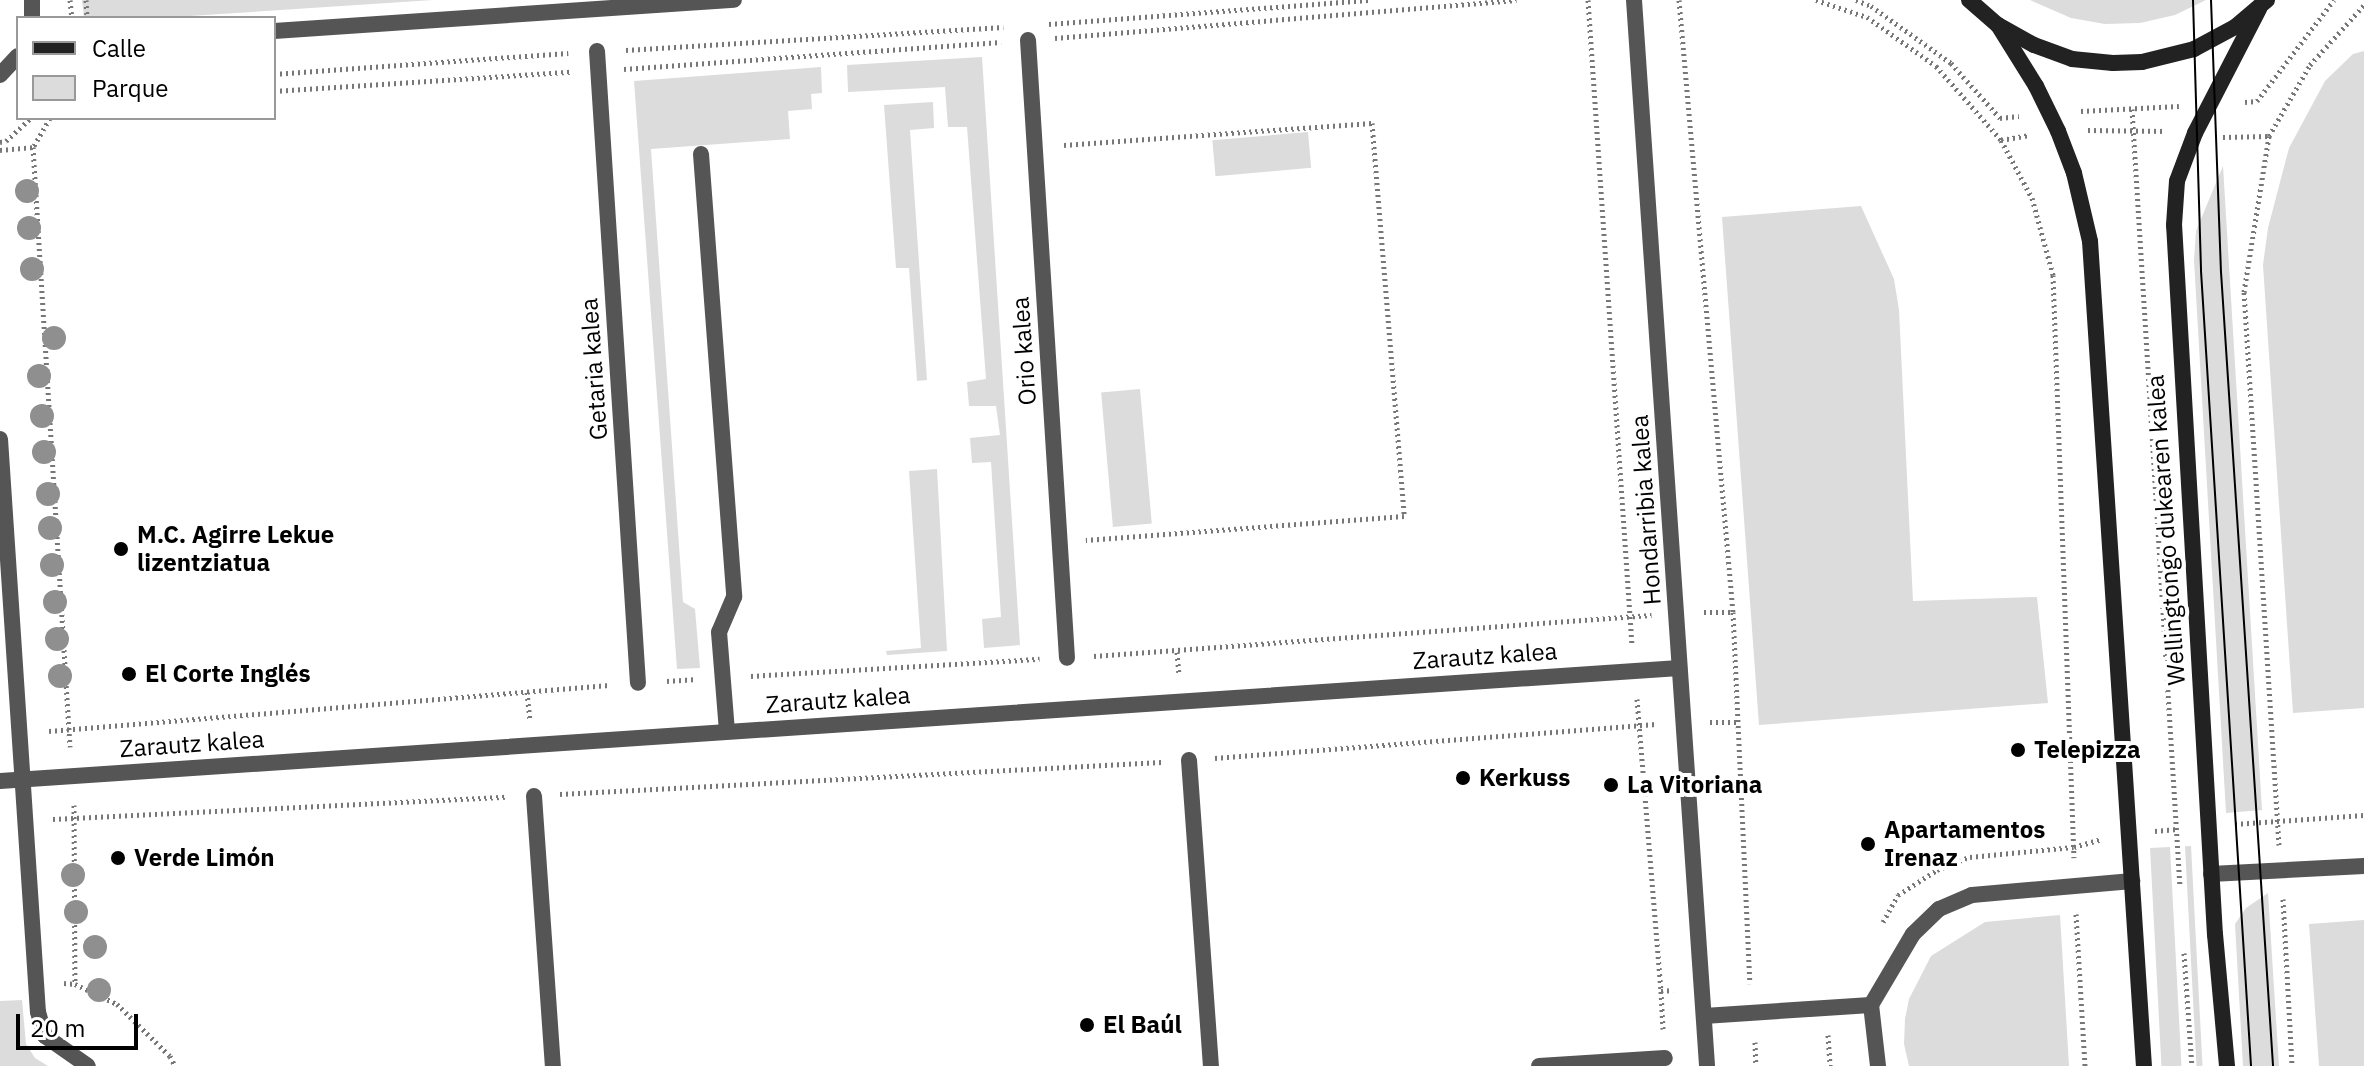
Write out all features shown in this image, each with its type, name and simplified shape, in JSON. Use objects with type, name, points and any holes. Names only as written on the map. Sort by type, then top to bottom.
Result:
[{"type":"main road","points":[[1969,0],[1998,25],[2034,45],[2072,59],[2127,63],[2194,49],[2235,27],[2263,4]]},
{"type":"main road","name":"Wellingtongo dukearen kalea","points":[[2227,1066],[2211,874],[2174,225],[2177,181],[2195,133],[2263,4]]},
{"type":"main road","points":[[1998,25],[2036,86],[2058,131],[2083,209],[2095,285],[2144,1066]]},
{"type":"street","points":[[276,31],[734,0]]},
{"type":"street","name":"Hondarribia kalea","points":[[1634,0],[1707,1066]]},
{"type":"street","name":"Orio kalea","points":[[1028,40],[1067,658]]},
{"type":"street","name":"Getaria kalea","points":[[597,51],[638,683]]},
{"type":"street","points":[[0,75],[16,58]]},
{"type":"street","points":[[701,154],[734,597],[719,632],[727,731]]},
{"type":"street","points":[[0,439],[38,1012],[45,1036],[88,1066]]},
{"type":"street","name":"Zarautz kalea","points":[[0,781],[1679,668]]},
{"type":"street","points":[[1189,760],[1211,1066]]},
{"type":"street","points":[[534,796],[553,1066]]},
{"type":"street","points":[[2211,874],[2364,866]]},
{"type":"street","points":[[1878,1066],[1871,1005],[1913,934],[1939,909],[1972,895],[2132,881]]},
{"type":"street","points":[[1704,1016],[1871,1005]]},
{"type":"street","points":[[1539,1066],[1665,1058]]},
{"type":"path","points":[[1044,24],[1368,0]]},
{"type":"path","points":[[276,91],[1028,40],[1516,0]]},
{"type":"path","points":[[1588,0],[1633,670],[1640,725],[1665,1058]]},
{"type":"path","points":[[1661,991],[1750,989],[1733,612],[1679,0]]},
{"type":"path","points":[[1816,0],[1867,17],[1936,66],[2001,140],[2032,198],[2053,275],[2073,886],[2085,1066]]},
{"type":"path","points":[[2292,1066],[2244,292],[2269,136],[2310,65],[2364,5]]},
{"type":"path","points":[[276,74],[1012,26]]},
{"type":"path","points":[[2132,109],[2180,892]]},
{"type":"path","points":[[0,142],[6,141],[29,120]]},
{"type":"path","points":[[49,120],[33,147],[73,777],[75,984]]},
{"type":"path","points":[[1035,147],[1372,123],[1404,516],[1060,542]]},
{"type":"path","points":[[2001,140],[2058,131],[2133,129]]},
{"type":"path","points":[[0,150],[33,147]]},
{"type":"path","points":[[19,733],[638,683],[1067,658],[1677,613],[1733,612]]},
{"type":"path","points":[[25,820],[1189,760],[1684,721],[1740,722]]},
{"type":"path","points":[[1876,933],[1898,895],[1937,870],[1970,857],[2074,847],[2128,832],[2364,815]]},
{"type":"path","points":[[2183,940],[2192,1066]]},
{"type":"path","points":[[35,980],[75,984],[117,1004],[170,1056],[175,1066]]},
{"type":"path","points":[[1753,1013],[1756,1066]]},
{"type":"green space","points":[[82,0],[433,0],[189,16],[84,16]]},
{"type":"green space","points":[[2030,0],[2206,0],[2175,15],[2140,23],[2105,24],[2071,18]]},
{"type":"green space","points":[[2364,51],[2364,708],[2293,713],[2263,265],[2268,228],[2289,148],[2325,81],[2353,54]]},
{"type":"green space","points":[[982,57],[1020,645],[984,648],[982,619],[1001,617],[991,462],[972,463],[970,438],[1000,435],[996,406],[969,406],[967,382],[986,379],[967,127],[948,127],[945,87],[848,92],[847,65]]},
{"type":"green space","points":[[821,67],[822,93],[811,94],[812,109],[788,111],[790,139],[651,149],[683,602],[695,609],[700,668],[677,669],[634,81]]},
{"type":"green space","points":[[933,102],[934,128],[910,130],[927,380],[917,381],[909,268],[896,268],[884,105]]},
{"type":"green space","points":[[1308,132],[1311,168],[1216,176],[1212,140]]},
{"type":"green space","points":[[2223,166],[2262,810],[2226,813],[2194,260],[2196,231]]},
{"type":"green space","points":[[1861,206],[1894,279],[1899,310],[1913,601],[2037,597],[2048,703],[1759,725],[1722,217]]},
{"type":"green space","points":[[1140,389],[1152,523],[1113,527],[1101,392]]},
{"type":"green space","points":[[937,469],[947,651],[887,655],[886,651],[921,648],[909,471]]},
{"type":"green space","points":[[2185,846],[2191,846],[2203,1066],[2197,1066]]},
{"type":"green space","points":[[2170,847],[2181,1066],[2161,1066],[2150,848]]},
{"type":"green space","points":[[2268,893],[2279,1066],[2243,1066],[2235,924],[2246,908]]},
{"type":"green space","points":[[2060,915],[2069,1066],[1909,1066],[1904,1044],[1909,999],[1931,956],[1985,922]]},
{"type":"green space","points":[[2364,920],[2364,1066],[2319,1066],[2309,924]]},
{"type":"green space","points":[[22,1000],[26,1044],[35,1058],[48,1066],[0,1066],[0,1001]]},
{"type":"tram line","points":[[2193,0],[2201,271],[2251,1066]]},
{"type":"tram line","points":[[2211,0],[2221,272],[2273,1066]]},
{"type":"place","name":"M.C. Agirre Lekue lizentziatua","points":[[121,549]]},
{"type":"place","name":"El Corte Inglés","points":[[129,674]]},
{"type":"place","name":"Telepizza","points":[[2018,750]]},
{"type":"place","name":"Kerkuss","points":[[1463,778]]},
{"type":"place","name":"La Vitoriana","points":[[1611,785]]},
{"type":"place","name":"Apartamentos Irenaz","points":[[1868,844]]},
{"type":"place","name":"Verde Limón","points":[[118,858]]},
{"type":"place","name":"El Baúl","points":[[1087,1025]]}]
